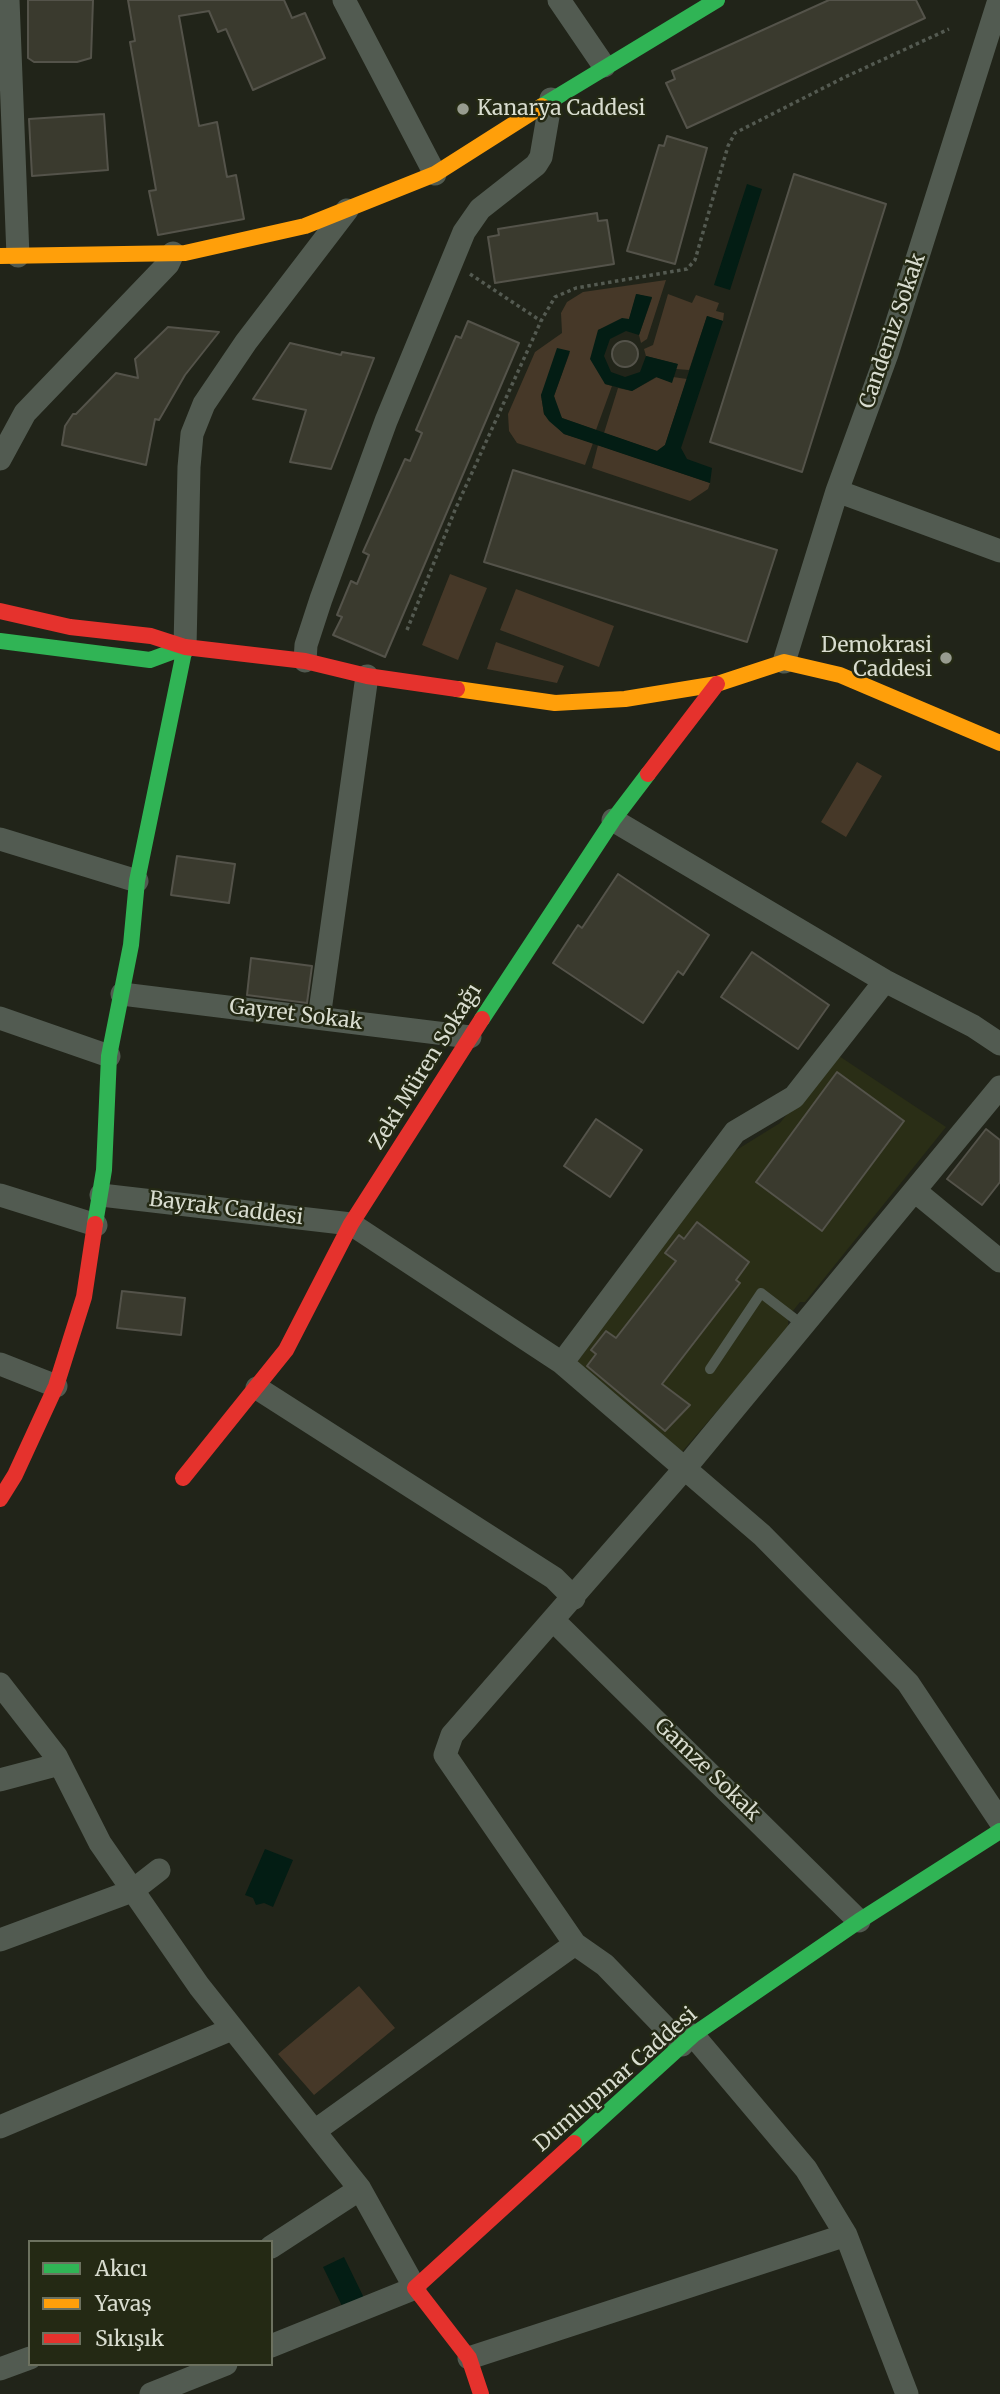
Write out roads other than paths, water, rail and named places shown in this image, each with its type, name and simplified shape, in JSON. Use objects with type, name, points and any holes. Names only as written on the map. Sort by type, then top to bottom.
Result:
[{"type":"street","points":[[8,0],[9,256],[173,253],[305,226],[435,174],[604,66],[717,0]]},
{"type":"street","points":[[344,0],[435,174]]},
{"type":"street","points":[[559,0],[604,66]]},
{"type":"street","name":"Candeniz Sokak","points":[[784,662],[837,491],[887,354],[999,6]]},
{"type":"street","points":[[304,660],[306,645],[321,599],[386,421],[464,232],[480,209],[536,165],[541,157],[551,99]]},
{"type":"street","points":[[0,1499],[15,1475],[56,1386],[84,1297],[101,1195],[109,1056],[131,945],[137,881],[185,647],[192,434],[204,404],[246,342],[346,210]]},
{"type":"street","points":[[0,459],[25,413],[168,264],[173,253]]},
{"type":"street","points":[[837,491],[1000,551]]},
{"type":"street","points":[[0,611],[69,627],[151,636],[185,647],[304,660],[367,676],[555,703],[625,699],[717,684],[784,662],[840,675],[1000,743]]},
{"type":"street","points":[[0,641],[150,660],[185,647]]},
{"type":"street","points":[[319,1018],[367,676]]},
{"type":"street","name":"Zeki Müren Sokağı","points":[[183,1478],[286,1350],[351,1224],[470,1037],[613,820],[717,684]]},
{"type":"street","points":[[613,820],[886,981],[973,1026],[1000,1044]]},
{"type":"street","points":[[0,839],[137,881]]},
{"type":"street","points":[[562,1363],[735,1132],[794,1097],[886,981]]},
{"type":"street","name":"Gayret Sokak","points":[[121,994],[470,1037]]},
{"type":"street","points":[[0,1018],[109,1056]]},
{"type":"street","points":[[907,2394],[846,2235],[806,2169],[687,2040],[605,1965],[575,1944],[445,1755],[452,1735],[686,1468],[1000,1087]]},
{"type":"street","points":[[915,1191],[1000,1261]]},
{"type":"street","points":[[0,1195],[96,1225]]},
{"type":"street","name":"Bayrak Caddesi","points":[[101,1195],[351,1224]]},
{"type":"street","points":[[351,1224],[562,1363],[762,1535],[908,1683],[1000,1821]]},
{"type":"street","points":[[0,1364],[56,1386]]},
{"type":"street","points":[[257,1388],[554,1578],[574,1598]]},
{"type":"street","name":"Gamze Sokak","points":[[553,1620],[859,1922]]},
{"type":"street","points":[[0,1684],[60,1764],[100,1843],[132,1891],[232,2029],[316,2130],[360,2189],[415,2288],[469,2358],[481,2394]]},
{"type":"street","points":[[0,1780],[60,1764]]},
{"type":"street","name":"Dumlupınar Caddesi","points":[[415,2288],[687,2040],[859,1922],[1000,1831]]},
{"type":"street","points":[[0,1940],[132,1891],[159,1870]]},
{"type":"street","points":[[316,2130],[575,1944]]},
{"type":"street","points":[[0,2127],[232,2029]]},
{"type":"street","points":[[273,2246],[360,2189]]},
{"type":"street","points":[[469,2358],[846,2235]]},
{"type":"street","points":[[273,2345],[415,2288]]},
{"type":"street","points":[[0,2369],[28,2359]]},
{"type":"street","points":[[151,2394],[221,2366]]},
{"type":"lane","points":[[710,1369],[761,1293],[804,1326]]},
{"type":"place","name":"Kanarya Caddesi","points":[[463,109]]},
{"type":"place","name":"Demokrasi Caddesi","points":[[946,658]]}]
